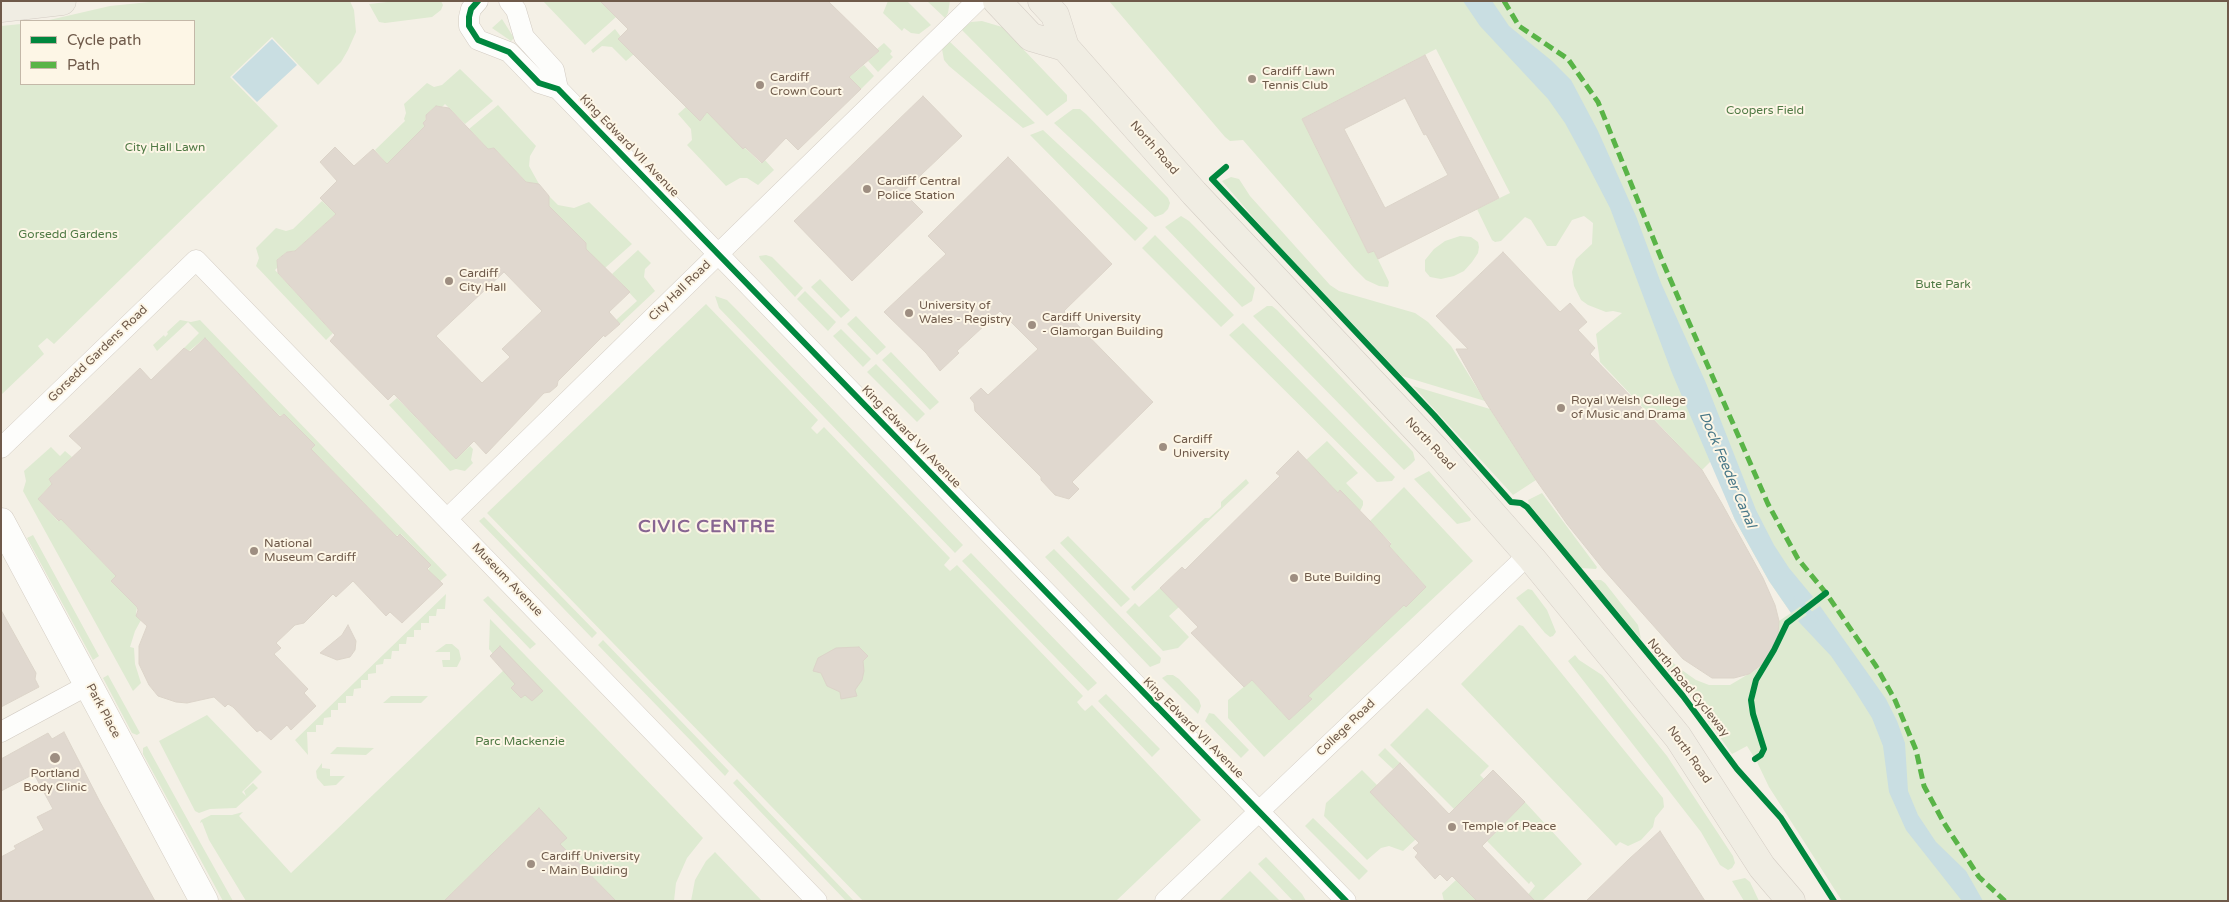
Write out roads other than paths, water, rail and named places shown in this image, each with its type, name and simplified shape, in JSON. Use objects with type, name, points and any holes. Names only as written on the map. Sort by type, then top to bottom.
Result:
[{"type":"main road","points":[[1,8],[62,1]]},
{"type":"main road","points":[[997,1],[1031,37],[1065,47]]},
{"type":"main road","name":"North Road","points":[[1042,1],[1055,15],[1065,47],[1194,193],[1435,450],[1528,555],[1678,737],[1762,867],[1791,901]]},
{"type":"main road","name":"North Road","points":[[1762,867],[1775,901]]},
{"type":"street","name":"King Edward VII Avenue","points":[[478,1],[471,9],[469,18],[472,34],[485,44],[509,52],[539,82],[558,89],[1137,688],[1346,901]]},
{"type":"street","name":"King Edward VII Avenue","points":[[509,1],[516,10],[524,37],[554,70],[558,89]]},
{"type":"street","name":"City Hall Road","points":[[448,518],[977,1]]},
{"type":"street","name":"Museum Avenue","points":[[196,260],[817,901]]},
{"type":"street","name":"Gorsedd Gardens Road","points":[[1,448],[196,260]]},
{"type":"street","name":"Park Place","points":[[1,522],[204,901]]},
{"type":"street","name":"College Road","points":[[1165,901],[1528,555]]},
{"type":"street","points":[[1,732],[88,684]]},
{"type":"water","points":[[1463,1],[1492,1],[1509,26],[1552,61],[1571,80],[1598,131],[1636,216],[1661,283],[1706,383],[1756,510],[1774,545],[1789,568],[1813,597],[1791,613],[1769,581],[1735,520],[1672,373],[1610,208],[1583,156],[1565,123],[1548,99],[1480,26]]},
{"type":"water","points":[[272,39],[297,65],[257,102],[232,77]]},
{"type":"water","points":[[1820,606],[1886,699],[1897,721],[1905,743],[1908,791],[1918,815],[1936,842],[1966,871],[1983,901],[1962,901],[1906,830],[1889,792],[1883,746],[1872,718],[1831,656],[1798,621]]},
{"type":"waterway","name":"Dock Feeder Canal","points":[[1797,598],[1815,620]]},
{"type":"place","name":"Cardiff Lawn Tennis Club","points":[[1252,79]]},
{"type":"place","name":"Cardiff Crown Court","points":[[760,85]]},
{"type":"place","name":"Cardiff Central Police Station","points":[[867,189]]},
{"type":"place","name":"Cardiff City Hall","points":[[449,281]]},
{"type":"place","name":"University of Wales - Registry","points":[[909,313]]},
{"type":"place","name":"Cardiff University - Glamorgan Building","points":[[1032,325]]},
{"type":"place","name":"Royal Welsh College of Music and Drama","points":[[1561,408]]},
{"type":"place","name":"Cardiff University","points":[[1163,447]]},
{"type":"place","name":"National Museum Cardiff","points":[[254,551]]},
{"type":"place","name":"Bute Building","points":[[1294,578]]},
{"type":"place","name":"Portland Body Clinic","points":[[55,758]]},
{"type":"place","name":"Temple of Peace","points":[[1452,827]]},
{"type":"place","name":"Cardiff University - Main Building","points":[[531,864]]},
{"type":"district","name":"CIVIC CENTRE","points":[[707,527]]},
{"type":"park label","name":"Coopers Field","points":[[1765,111]]},
{"type":"park label","name":"City Hall Lawn","points":[[165,148]]},
{"type":"park label","name":"Gorsedd Gardens","points":[[68,235]]},
{"type":"park label","name":"Bute Park","points":[[1943,285]]},
{"type":"park label","name":"Parc Mackenzie","points":[[520,742]]}]
